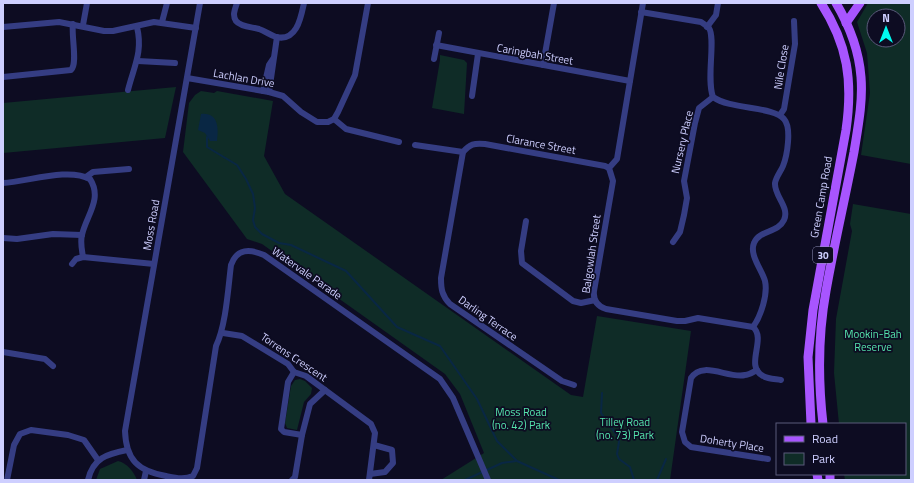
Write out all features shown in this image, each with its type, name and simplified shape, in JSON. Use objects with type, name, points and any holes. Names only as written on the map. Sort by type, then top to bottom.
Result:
[{"type":"main road","name":"Green Camp Road","points":[[811,423],[808,378],[812,317],[846,130],[850,100],[849,75],[845,55],[836,28],[821,3]]},
{"type":"main road","name":"Green Camp Road","points":[[823,423],[820,375],[822,319],[858,125],[861,96],[860,66],[846,23],[836,3]]},
{"type":"main road","points":[[846,23],[860,3]]},
{"type":"street","points":[[83,25],[87,3]]},
{"type":"street","points":[[162,22],[167,3]]},
{"type":"street","name":"Moss Road","points":[[127,450],[125,432],[200,3]]},
{"type":"street","points":[[237,3],[234,14],[235,20],[239,24],[261,30],[277,37],[287,36],[294,32],[299,25],[304,3]]},
{"type":"street","points":[[368,3],[355,75],[334,119],[346,129],[399,142]]},
{"type":"street","points":[[543,65],[554,3]]},
{"type":"street","points":[[609,168],[617,159],[643,3]]},
{"type":"street","points":[[707,26],[716,15],[718,3]]},
{"type":"street","points":[[641,12],[701,22],[707,26],[711,35],[709,88],[713,97],[728,104],[780,115],[786,120],[789,131],[783,166],[775,183],[777,194],[784,208],[785,219],[782,224],[762,235],[753,244],[753,251],[765,281],[760,314],[753,327],[757,330],[759,337],[755,361],[757,370],[764,377],[781,380]]},
{"type":"street","name":"Nile Close","points":[[780,115],[784,110],[795,44],[794,21]]},
{"type":"street","points":[[3,27],[59,22],[83,25],[104,31],[162,22],[196,28]]},
{"type":"street","points":[[3,77],[66,72],[74,68],[75,63],[72,43],[73,24]]},
{"type":"street","points":[[128,90],[133,69],[138,61],[140,41],[137,27]]},
{"type":"street","points":[[434,59],[439,33]]},
{"type":"street","points":[[266,91],[269,65],[273,59],[277,37]]},
{"type":"street","name":"Caringbah Street","points":[[436,45],[630,81]]},
{"type":"street","points":[[472,96],[478,54]]},
{"type":"street","points":[[138,61],[175,63]]},
{"type":"street","name":"Lachlan Drive","points":[[186,78],[266,91],[283,96],[301,112],[317,122],[328,122],[334,119]]},
{"type":"street","name":"Nursery Place","points":[[673,242],[680,232],[684,215],[687,198],[684,181],[699,108],[713,97]]},
{"type":"street","name":"Clarance Street","points":[[463,152],[469,145],[476,143],[609,168]]},
{"type":"street","points":[[415,145],[463,152]]},
{"type":"street","name":"Darling Terrace","points":[[463,152],[441,278],[444,298],[562,382],[574,385]]},
{"type":"street","name":"Balgowlah Street","points":[[609,168],[613,181],[594,291],[595,300],[598,304],[606,308],[677,321],[685,322],[698,318],[753,327]]},
{"type":"street","points":[[86,177],[93,172],[129,169]]},
{"type":"street","points":[[3,183],[46,176],[72,175],[86,177],[94,185],[95,198],[93,208],[82,235],[83,257]]},
{"type":"street","points":[[526,221],[521,251],[522,263],[573,301],[581,303],[595,300]]},
{"type":"street","points":[[3,238],[17,239],[53,234],[82,235]]},
{"type":"street","name":"Watervale Parade","points":[[127,450],[133,461],[146,471],[179,479],[196,478],[216,346],[223,333],[223,322],[234,259],[240,252],[250,250],[264,254],[440,379],[453,398],[488,480]]},
{"type":"street","points":[[72,264],[76,259],[83,257],[154,264]]},
{"type":"street","name":"Torrens Crescent","points":[[223,333],[242,336],[261,346],[288,364],[294,372],[306,376],[371,424],[375,433],[369,477],[385,472],[394,463],[392,450],[374,445]]},
{"type":"street","points":[[3,352],[45,359],[54,366]]},
{"type":"street","name":"Doherty Place","points":[[757,370],[745,375],[704,370],[694,374],[691,378],[682,432],[685,442],[691,447],[768,459]]},
{"type":"street","points":[[294,372],[288,382],[281,429],[284,432],[302,435]]},
{"type":"street","points":[[292,480],[295,477],[302,435],[310,404],[324,390]]},
{"type":"street","points":[[7,480],[14,445],[20,434],[31,430],[68,434],[84,440],[98,460]]},
{"type":"street","points":[[88,480],[94,463],[98,460],[127,450]]},
{"type":"street","points":[[144,480],[146,471]]},
{"type":"green space","points":[[868,3],[911,3],[911,164],[861,155],[870,93],[867,53],[857,22]]},
{"type":"green space","points":[[440,55],[464,60],[467,63],[464,114],[432,108]]},
{"type":"green space","points":[[176,87],[165,138],[3,153],[3,103]]},
{"type":"green space","name":"Moss Road (no. 42) Park","points":[[201,91],[214,93],[217,91],[273,101],[264,156],[285,194],[571,395],[583,397],[597,316],[691,331],[670,480],[441,480],[484,453],[460,394],[445,374],[262,244],[247,239],[183,152],[189,103],[195,95]]},
{"type":"green space","name":"Mookin-Bah Reserve","points":[[853,204],[911,214],[911,480],[845,480],[844,475],[906,475],[906,423],[839,423],[834,373],[836,319],[852,231],[850,224]]},
{"type":"green space","points":[[300,379],[305,381],[312,388],[311,394],[304,402],[297,430],[287,428],[285,423],[291,386],[295,380]]},
{"type":"green space","points":[[118,461],[130,468],[137,480],[96,480],[100,469]]},
{"type":"water","points":[[201,114],[207,114],[214,118],[218,131],[217,141],[210,141],[205,133],[198,130]]},
{"type":"waterway","points":[[207,137],[207,147],[237,165],[246,179],[253,194],[255,208],[253,220],[255,227],[262,234],[279,243],[291,245],[346,271],[397,327],[440,346],[477,399],[497,441],[517,461],[559,480]]},
{"type":"waterway","points":[[602,393],[601,413],[618,437],[619,442],[617,454],[619,459],[630,467],[634,480]]},
{"type":"waterway","points":[[657,480],[666,459]]},
{"type":"waterway","points":[[465,480],[502,463],[516,461]]},
{"type":"park label","name":"Tilley Road (no. 73) Park","points":[[625,428]]}]
